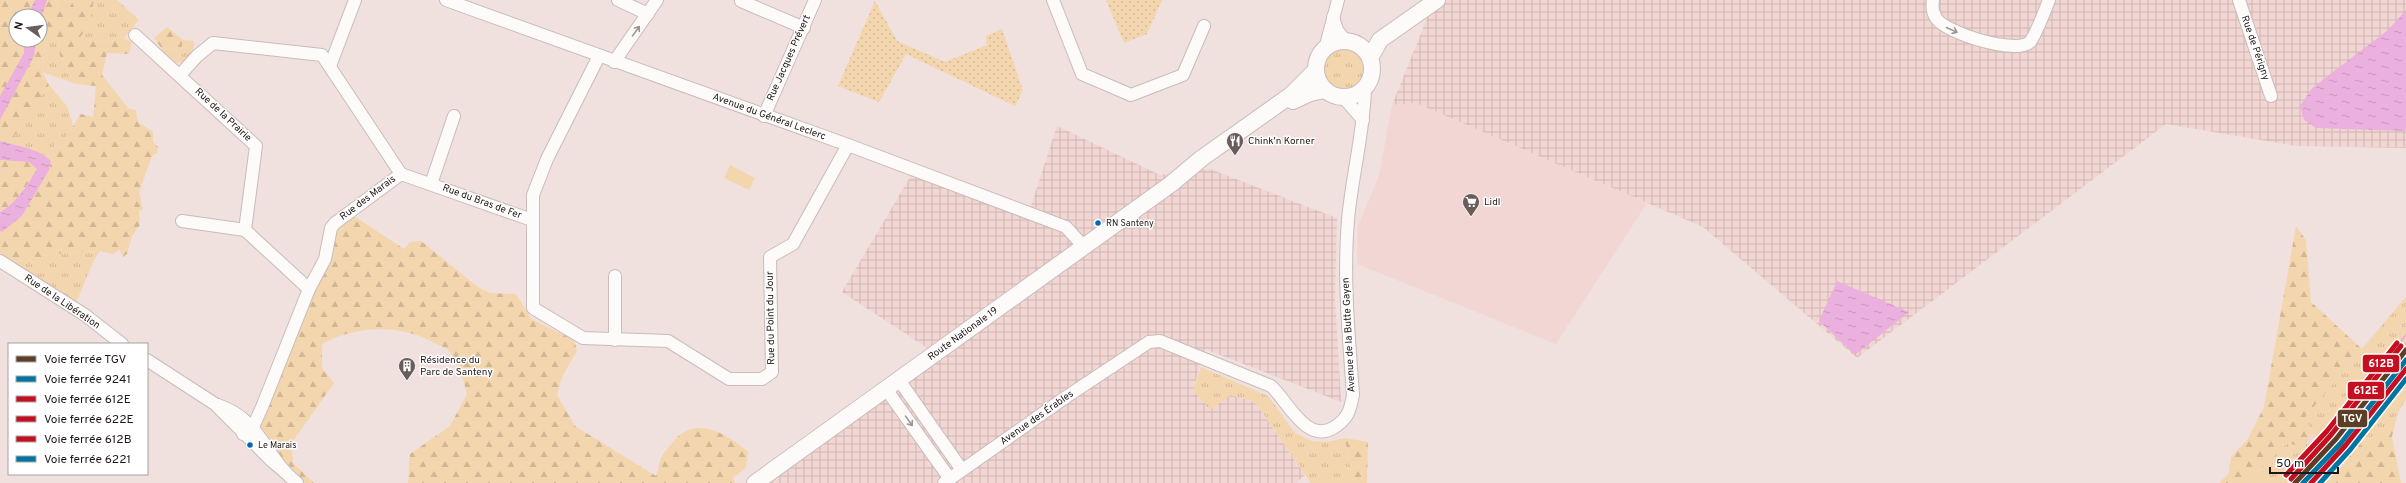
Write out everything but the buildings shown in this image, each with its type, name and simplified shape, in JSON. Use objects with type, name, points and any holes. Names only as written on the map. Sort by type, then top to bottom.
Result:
[{"type":"main road","points":[[1422,0],[1352,43],[1336,42],[1324,49],[1317,62],[1316,71],[1318,81],[1325,90],[1336,97],[1344,98],[1353,96],[1365,88],[1371,77],[1370,58],[1384,36],[1436,0]]},
{"type":"main road","points":[[1352,43],[1370,58]]},
{"type":"main road","name":"Route Nationale 19","points":[[755,483],[1171,184],[1202,158],[1291,95],[1316,71]]},
{"type":"main road","name":"Route Nationale 19","points":[[1171,184],[1199,169],[1295,100],[1310,92],[1325,90]]},
{"type":"street","points":[[330,66],[355,0]]},
{"type":"street","name":"Avenue du Général Leclerc","points":[[446,0],[614,62],[848,145],[1066,227],[1084,247]]},
{"type":"street","points":[[621,0],[648,14]]},
{"type":"street","points":[[614,62],[657,0]]},
{"type":"street","name":"Rue Jacques Prévert","points":[[764,116],[815,0]]},
{"type":"street","points":[[1053,0],[1082,74],[1131,95],[1182,75],[1204,26]]},
{"type":"street","points":[[1324,49],[1338,0]]},
{"type":"street","points":[[1933,0],[1932,6],[1936,18],[1945,27],[1960,34],[2005,46],[2019,47],[2030,42],[2049,0]]},
{"type":"street","name":"Rue de Périgny","points":[[2239,0],[2271,96]]},
{"type":"street","points":[[740,1],[804,28]]},
{"type":"street","points":[[1332,17],[1337,30],[1352,43]]},
{"type":"street","name":"Rue de la Prairie","points":[[135,36],[180,75],[256,146],[245,230]]},
{"type":"street","points":[[180,75],[206,47],[213,43],[322,55],[330,66]]},
{"type":"street","name":"Rue du Point du Jour","points":[[599,56],[547,159],[533,195],[533,308],[583,338],[668,341],[729,379],[762,379],[772,372],[770,257],[793,244],[848,145]]},
{"type":"street","name":"Rue des Marais","points":[[244,426],[262,407],[309,289],[325,259],[331,228],[335,223],[401,174],[330,66]]},
{"type":"street","name":"Avenue de la Butte Gayen","points":[[1131,355],[1149,342],[1160,341],[1271,386],[1280,394],[1298,420],[1309,428],[1319,431],[1330,430],[1342,422],[1349,414],[1353,396],[1346,254],[1352,184],[1363,120],[1365,88]]},
{"type":"street","points":[[1344,98],[1363,120]]},
{"type":"street","name":"Rue du Bras de Fer","points":[[431,184],[454,116]]},
{"type":"street","name":"Rue du Bras de Fer","points":[[401,174],[532,220]]},
{"type":"street","points":[[182,221],[245,230],[309,289]]},
{"type":"street","name":"Rue de la Libération","points":[[0,261],[85,315],[121,343]]},
{"type":"street","points":[[615,276],[615,340]]},
{"type":"street","name":"Avenue des Érables","points":[[947,481],[1066,397],[1131,355]]},
{"type":"street","points":[[148,361],[215,404],[234,411],[244,426],[285,472],[297,483]]},
{"type":"street","points":[[892,384],[962,470]]},
{"type":"street","points":[[892,384],[947,481]]},
{"type":"shaded area","points":[[1444,0],[2406,0],[2406,148],[2297,146],[2166,124],[1857,358],[1703,227],[1416,103],[1392,105],[1430,11]]},
{"type":"shaded area","points":[[1416,103],[1647,203],[1556,344],[1357,264],[1358,226],[1379,176],[1392,105]]},
{"type":"shaded area","points":[[1057,126],[1160,175],[1210,169],[1337,218],[1335,299],[1341,402],[1205,349],[1193,390],[1231,395],[1255,402],[1305,475],[1296,483],[770,483],[938,355],[842,292],[913,172],[1029,212]]},
{"type":"shaded area","points":[[2406,297],[2406,399],[2398,413],[2345,463],[2329,483],[2246,483]]},
{"type":"green space","points":[[0,0],[58,0],[57,11],[66,13],[74,0],[94,0],[89,25],[77,41],[110,42],[120,36],[132,42],[129,54],[107,53],[102,75],[129,109],[136,110],[138,122],[153,132],[153,142],[158,147],[157,153],[152,156],[139,192],[143,209],[139,211],[140,225],[132,236],[127,254],[123,257],[120,250],[113,254],[100,251],[53,254],[28,260],[10,261],[0,253],[0,231],[22,216],[49,170],[56,138],[65,138],[81,114],[93,117],[96,86],[76,84],[60,56],[57,35],[48,30],[48,8],[8,8],[8,48],[45,48],[42,71],[49,85],[9,144],[0,141]]},
{"type":"green space","points":[[58,0],[74,0],[66,13],[57,11]]},
{"type":"green space","points":[[94,0],[117,0],[139,20],[124,38],[120,36],[110,42],[76,41],[89,25]]},
{"type":"green space","points":[[1106,0],[1162,0],[1147,34],[1124,43]]},
{"type":"green space","points":[[875,1],[897,41],[945,62],[987,45],[986,36],[1002,29],[1023,90],[1015,106],[906,54],[879,102],[838,86]]},
{"type":"green space","points":[[167,27],[183,40],[181,50],[162,49],[154,38]]},
{"type":"green space","points":[[48,30],[57,35],[60,56],[76,84],[42,72],[45,48],[48,48]]},
{"type":"green space","points":[[183,40],[194,41],[194,46],[189,57],[183,62],[173,63],[159,51],[162,49],[181,50]]},
{"type":"green space","points":[[1348,49],[1355,52],[1361,58],[1364,69],[1363,77],[1355,86],[1348,89],[1340,89],[1333,86],[1325,77],[1324,65],[1327,58],[1336,50]]},
{"type":"green space","points":[[49,85],[67,106],[73,125],[65,139],[56,138],[51,161],[42,154],[9,144]]},
{"type":"green space","points":[[0,160],[29,162],[37,169],[26,187],[16,199],[0,212]]},
{"type":"green space","points":[[730,165],[755,178],[749,190],[724,178]]},
{"type":"green space","points":[[351,214],[404,249],[410,242],[421,241],[478,287],[490,293],[516,294],[531,319],[574,340],[577,351],[563,375],[557,395],[575,426],[656,476],[660,460],[672,443],[681,434],[700,428],[720,433],[730,438],[748,452],[746,468],[733,478],[735,483],[408,483],[410,454],[450,426],[467,394],[457,364],[447,349],[431,341],[404,332],[376,329],[348,334],[322,344],[322,368],[334,383],[291,444],[293,463],[314,483],[305,483],[285,464],[258,428],[335,225]]},
{"type":"green space","points":[[2296,226],[2306,240],[2311,302],[2362,349],[2305,417],[2312,434],[2303,447],[2287,443],[2246,483],[2219,483],[2229,473],[2231,457],[2248,439],[2264,407]]},
{"type":"green space","points":[[100,251],[94,260],[75,305],[10,261],[28,260],[53,254]]},
{"type":"green space","points":[[2406,297],[2406,347],[2358,407],[2324,444],[2312,434],[2305,417]]},
{"type":"green space","points":[[1201,367],[1268,396],[1295,433],[1312,441],[1326,442],[1345,438],[1353,483],[1311,483],[1255,402],[1231,395],[1210,410],[1193,390]]},
{"type":"green space","points":[[2406,372],[2406,399],[2398,413],[2372,443],[2353,445],[2345,463],[2337,456]]},
{"type":"green space","points":[[2398,413],[2392,436],[2401,483],[2329,483],[2345,463],[2353,445],[2372,443]]},
{"type":"green space","points":[[1345,438],[1368,442],[1367,483],[1353,483]]},
{"type":"green space","points":[[2306,442],[2317,452],[2288,483],[2246,483],[2287,443],[2303,447]]},
{"type":"green space","points":[[2330,463],[2339,471],[2329,483],[2312,483]]},
{"type":"water","points":[[35,0],[47,0],[44,8],[31,8]]},
{"type":"water","points":[[2406,10],[2406,131],[2316,128],[2304,120],[2300,106],[2312,88],[2388,30]]},
{"type":"water","points":[[24,48],[35,48],[34,56],[0,120],[0,96],[24,53]]},
{"type":"water","points":[[0,141],[34,150],[51,161],[49,170],[22,216],[2,232],[0,231],[0,212],[16,199],[26,187],[37,169],[29,162],[0,160]]},
{"type":"water","points":[[1837,281],[1909,312],[1855,355],[1819,321]]},
{"type":"waterway","points":[[2336,422],[2406,335]]},
{"type":"rail line","name":"612B","points":[[2286,475],[2327,431],[2397,343]]},
{"type":"rail line","name":"612E","points":[[2291,479],[2331,435],[2401,346]]},
{"type":"rail line","name":"TGV","points":[[2295,483],[2336,439],[2406,350]]},
{"type":"rail line","name":"9241","points":[[2303,483],[2341,443],[2406,360]]},
{"type":"rail line","name":"622E","points":[[2311,483],[2345,446],[2406,369]]},
{"type":"rail line","name":"6221","points":[[2320,483],[2350,450],[2406,379]]},
{"type":"place","name":"Chink'n Korner","points":[[1235,156]]},
{"type":"place","name":"Lidl","points":[[1471,217]]},
{"type":"place","name":"RN Santeny","points":[[1098,223]]},
{"type":"place","name":"Résidence du Parc de Santeny","points":[[407,381]]},
{"type":"place","name":"Le Marais","points":[[250,445]]}]
